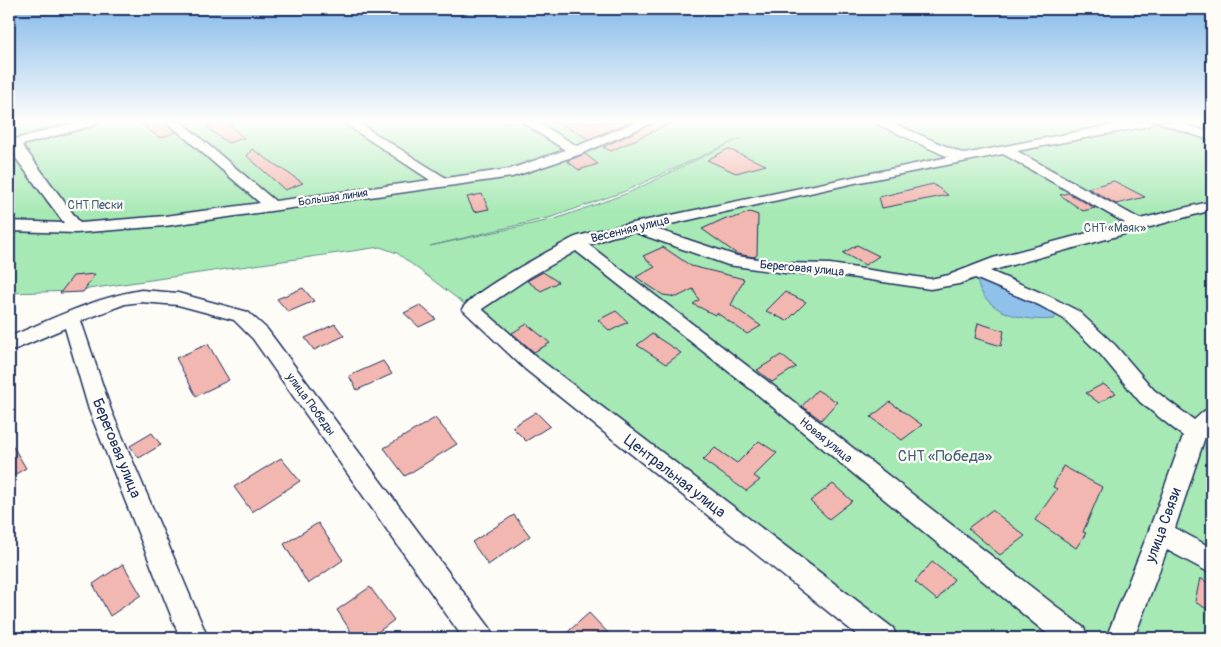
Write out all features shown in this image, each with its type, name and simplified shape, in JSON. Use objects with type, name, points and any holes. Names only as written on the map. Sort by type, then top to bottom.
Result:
[{"type":"street","points":[[17,152],[76,228]]},
{"type":"street","points":[[209,152],[272,206]]},
{"type":"street","points":[[396,152],[443,182]]},
{"type":"street","name":"Большая линия","points":[[9,226],[76,228],[165,221],[512,173],[573,152]]},
{"type":"street","points":[[951,152],[965,158]]},
{"type":"street","name":"Весенняя улица","points":[[471,309],[476,302],[576,243],[633,226],[994,152]]},
{"type":"street","points":[[1009,152],[1140,225]]},
{"type":"street","name":"Береговая улица","points":[[633,226],[734,261],[785,268],[830,269],[930,284],[953,280],[1000,262],[1212,205]]},
{"type":"street","name":"Новая улица","points":[[576,243],[702,338],[871,477],[1074,638]]},
{"type":"street","points":[[974,272],[1045,301],[1071,316],[1108,350],[1147,396],[1204,425]]},
{"type":"street","name":"улица Победы","points":[[71,318],[122,299],[141,296],[178,299],[241,316],[260,334],[480,638]]},
{"type":"street","name":"Центральная улица","points":[[471,309],[532,364],[883,638]]},
{"type":"street","points":[[9,345],[71,318]]},
{"type":"street","name":"Береговая улица","points":[[71,318],[100,410],[194,638]]},
{"type":"street","name":"улица Связи","points":[[1120,638],[1204,425]]},
{"type":"street","points":[[1161,533],[1212,562]]},
{"type":"green space","name":"СНТ «Победа»","points":[[9,152],[710,152],[623,192],[552,217],[430,246],[555,219],[628,193],[712,152],[1212,152],[1212,638],[883,638],[532,364],[471,309],[397,253],[380,247],[74,291],[9,293]]},
{"type":"water","points":[[977,280],[997,285],[1058,311],[1054,319],[1043,320],[1018,317],[1007,313],[996,308],[987,300]]},
{"type":"building","points":[[250,152],[257,152],[303,183],[285,190],[247,156]]},
{"type":"building","points":[[722,152],[736,152],[766,165],[736,173],[707,160]]},
{"type":"building","points":[[585,154],[598,164],[579,170],[567,161]]},
{"type":"building","points":[[1114,181],[1145,197],[1116,204],[1088,188]]},
{"type":"building","points":[[933,184],[948,195],[882,208],[879,197]]},
{"type":"building","points":[[1068,193],[1095,208],[1083,211],[1060,195]]},
{"type":"building","points":[[482,194],[489,209],[474,212],[467,197]]},
{"type":"building","points":[[750,212],[758,215],[757,255],[754,257],[737,254],[702,229],[726,218],[731,219]]},
{"type":"building","points":[[857,245],[879,256],[865,265],[843,253]]},
{"type":"building","points":[[663,247],[691,266],[744,279],[731,305],[761,326],[747,334],[717,313],[715,315],[693,304],[699,300],[693,289],[677,297],[663,295],[636,277],[655,267],[643,256]]},
{"type":"building","points":[[543,272],[558,282],[541,291],[527,281]]},
{"type":"building","points":[[95,274],[83,292],[60,293],[73,276]]},
{"type":"building","points":[[303,288],[314,301],[288,312],[277,299]]},
{"type":"building","points":[[785,292],[806,302],[787,321],[766,311]]},
{"type":"building","points":[[420,305],[436,319],[419,327],[404,313]]},
{"type":"building","points":[[616,311],[628,322],[610,331],[598,320]]},
{"type":"building","points":[[978,323],[1004,331],[1001,346],[975,338]]},
{"type":"building","points":[[335,324],[344,336],[314,350],[305,338]]},
{"type":"building","points":[[527,324],[550,343],[534,352],[512,333]]},
{"type":"building","points":[[652,334],[681,353],[666,364],[637,345]]},
{"type":"building","points":[[208,344],[229,380],[196,396],[176,358]]},
{"type":"building","points":[[781,355],[796,367],[772,382],[757,370]]},
{"type":"building","points":[[383,361],[392,374],[357,390],[349,376]]},
{"type":"building","points":[[1103,384],[1116,393],[1099,403],[1086,393]]},
{"type":"building","points":[[817,390],[837,402],[821,420],[802,406]]},
{"type":"building","points":[[890,402],[922,425],[902,440],[871,417]]},
{"type":"building","points":[[536,412],[550,426],[526,441],[512,427]]},
{"type":"building","points":[[435,418],[457,444],[405,476],[384,448]]},
{"type":"building","points":[[152,433],[161,445],[139,458],[130,446]]},
{"type":"building","points":[[9,440],[26,468],[9,478]]},
{"type":"building","points":[[759,441],[777,453],[754,476],[760,480],[746,491],[703,460],[715,448],[737,463]]},
{"type":"building","points":[[281,458],[300,481],[252,512],[234,487]]},
{"type":"building","points":[[1063,466],[1102,487],[1083,532],[1086,533],[1076,548],[1035,520],[1057,489],[1053,487]]},
{"type":"building","points":[[833,484],[852,501],[829,519],[810,501]]},
{"type":"building","points":[[992,510],[1025,536],[1000,555],[968,528]]},
{"type":"building","points":[[514,515],[530,536],[488,565],[472,542]]},
{"type":"building","points":[[318,523],[343,560],[308,584],[284,544]]},
{"type":"building","points":[[932,562],[954,579],[937,600],[915,582]]},
{"type":"building","points":[[123,564],[141,595],[110,616],[93,584]]},
{"type":"building","points":[[1200,578],[1212,585],[1212,612],[1195,602]]},
{"type":"building","points":[[370,587],[394,620],[370,638],[355,638],[337,610]]},
{"type":"building","points":[[589,613],[613,638],[561,638]]},
{"type":"park label","name":"СНТ Пески","points":[[95,205]]},
{"type":"park label","name":"СНТ «Маяк»","points":[[1115,228]]}]
